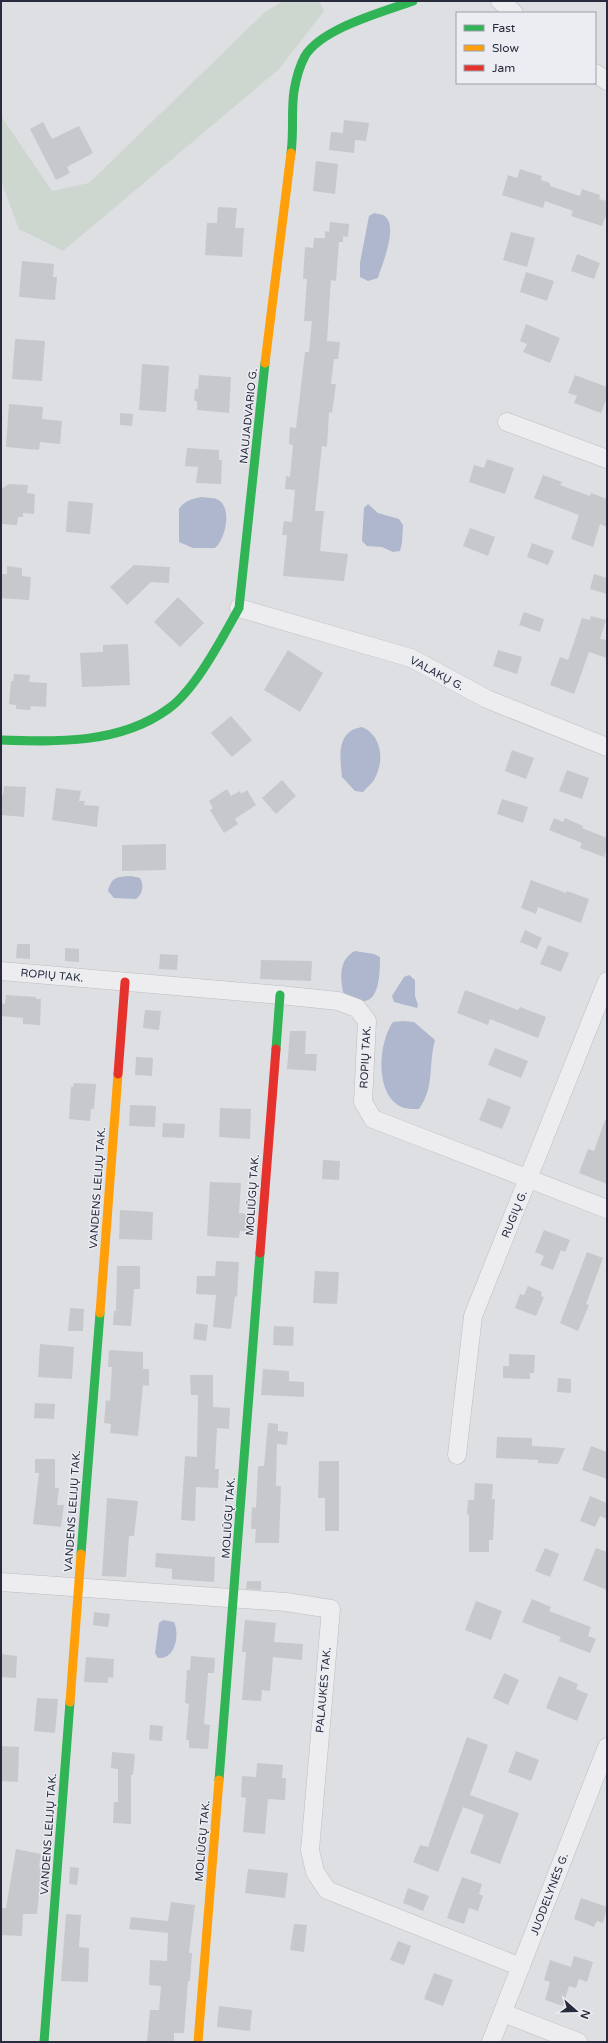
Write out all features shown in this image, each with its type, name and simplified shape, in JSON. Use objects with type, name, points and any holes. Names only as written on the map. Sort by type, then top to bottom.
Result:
[{"type":"street","name":"NAUJADVARIO G.","points":[[1,740],[25,741],[88,739],[132,729],[168,709],[187,690],[219,643],[238,608],[252,497],[262,390],[293,138],[294,93],[298,73],[306,55],[324,38],[345,24],[414,1]]},
{"type":"street","points":[[500,1],[513,12]]},
{"type":"street","points":[[596,74],[607,82]]},
{"type":"street","points":[[508,422],[607,459]]},
{"type":"street","name":"VALAKŲ G.","points":[[238,608],[411,658],[487,699],[607,747]]},
{"type":"street","name":"ROPIŲ TAK.","points":[[1,971],[338,1001],[357,1008],[367,1022],[363,1102],[373,1119],[607,1210]]},
{"type":"street","name":"VANDENS LELIJŲ TAK.","points":[[44,2042],[125,982]]},
{"type":"street","name":"RUGIŲ G.","points":[[458,1455],[473,1316],[607,982]]},
{"type":"street","name":"MOLIŪGŲ TAK.","points":[[198,2042],[280,995]]},
{"type":"street","name":"PALAUKĖS TAK.","points":[[1,1582],[286,1602],[330,1609],[310,1850],[315,1872],[327,1890],[521,1967]]},
{"type":"street","name":"JUODELYNĖS G.","points":[[491,2042],[607,1747]]},
{"type":"street","points":[[503,2013],[578,2042]]},
{"type":"shaded area","points":[[284,1],[319,1],[324,11],[279,69],[63,251],[19,229],[1,181],[1,116],[52,191],[89,183],[265,12]]},
{"type":"water","points":[[374,213],[383,215],[388,220],[390,235],[386,254],[378,278],[368,281],[360,277],[360,263],[369,216]]},
{"type":"water","points":[[201,497],[213,498],[220,501],[226,511],[226,525],[224,532],[219,544],[215,548],[193,548],[179,542],[179,509],[186,502]]},
{"type":"water","points":[[368,504],[378,513],[399,519],[403,525],[400,551],[393,552],[382,547],[367,546],[362,541],[364,508]]},
{"type":"water","points":[[362,727],[373,736],[377,742],[380,756],[380,763],[375,778],[363,792],[355,791],[342,777],[341,761],[344,739],[354,729]]},
{"type":"water","points":[[131,876],[140,878],[142,889],[140,895],[136,899],[114,898],[108,891],[111,882],[119,877]]},
{"type":"water","points":[[355,951],[374,954],[380,957],[379,977],[374,994],[370,999],[363,1001],[354,999],[343,992],[342,986],[341,975],[343,964],[350,954]]},
{"type":"water","points":[[409,975],[415,980],[415,996],[418,1005],[417,1008],[394,1002],[392,996],[404,977]]},
{"type":"water","points":[[393,1022],[414,1022],[435,1040],[429,1084],[424,1101],[419,1109],[404,1108],[394,1102],[383,1081],[382,1056],[388,1031]]},
{"type":"water","points":[[163,1620],[174,1622],[176,1627],[176,1640],[175,1646],[169,1655],[164,1658],[158,1658],[155,1653],[159,1623]]},
{"type":"building","points":[[344,120],[369,123],[366,141],[355,140],[354,153],[329,150],[331,132],[343,133]]},
{"type":"building","points":[[43,122],[52,139],[79,126],[93,153],[67,167],[70,173],[56,180],[30,129]]},
{"type":"building","points":[[316,161],[338,164],[335,194],[313,191]]},
{"type":"building","points":[[520,169],[542,176],[541,180],[550,183],[550,186],[580,196],[582,189],[600,195],[599,199],[607,201],[607,213],[602,226],[571,216],[573,211],[545,201],[543,208],[502,195],[508,175],[517,178]]},
{"type":"building","points":[[218,207],[237,208],[235,228],[244,228],[242,257],[205,255],[207,223],[217,223]]},
{"type":"building","points":[[330,222],[349,224],[348,237],[343,236],[343,242],[339,242],[336,281],[331,280],[327,341],[340,342],[338,359],[334,359],[331,384],[336,384],[332,413],[329,412],[327,447],[322,446],[315,511],[324,511],[320,551],[348,554],[344,581],[283,576],[287,535],[282,535],[284,521],[292,522],[295,490],[285,489],[286,476],[290,477],[293,445],[289,444],[290,427],[296,428],[305,352],[309,352],[312,321],[304,321],[307,279],[303,279],[305,247],[313,248],[314,238],[325,238],[325,231],[329,232]]},
{"type":"building","points":[[511,232],[535,238],[527,267],[503,260]]},
{"type":"building","points":[[577,254],[600,263],[594,279],[571,271]]},
{"type":"building","points":[[22,261],[54,264],[53,277],[57,277],[55,300],[19,297]]},
{"type":"building","points":[[526,272],[554,281],[547,301],[520,292]]},
{"type":"building","points":[[526,324],[560,338],[550,363],[523,352],[527,344],[520,341]]},
{"type":"building","points":[[15,339],[45,341],[42,381],[12,379]]},
{"type":"building","points":[[142,364],[169,366],[166,412],[139,410]]},
{"type":"building","points":[[199,375],[231,377],[229,413],[197,410],[197,401],[194,401],[195,389],[198,389]]},
{"type":"building","points":[[575,375],[607,387],[607,398],[601,413],[574,403],[577,396],[568,393]]},
{"type":"building","points":[[9,404],[43,407],[42,419],[62,421],[60,444],[40,442],[39,450],[6,447]]},
{"type":"building","points":[[120,413],[133,414],[132,426],[120,425]]},
{"type":"building","points":[[187,448],[219,450],[219,460],[222,460],[221,484],[196,483],[198,467],[185,466]]},
{"type":"building","points":[[487,459],[514,468],[505,494],[469,482],[474,465],[484,468]]},
{"type":"building","points":[[543,475],[562,482],[560,485],[590,496],[591,493],[607,499],[607,527],[600,524],[593,547],[571,539],[579,515],[534,498]]},
{"type":"building","points":[[9,484],[28,485],[27,493],[35,494],[34,514],[23,513],[23,517],[18,517],[17,525],[1,524],[1,489]]},
{"type":"building","points":[[68,501],[93,503],[90,534],[66,532]]},
{"type":"building","points":[[470,528],[495,537],[488,556],[463,546]]},
{"type":"building","points":[[532,543],[554,551],[548,565],[527,557]]},
{"type":"building","points":[[134,565],[170,567],[169,583],[151,582],[127,605],[110,587]]},
{"type":"building","points":[[7,566],[22,568],[22,576],[31,577],[29,600],[1,598],[1,574],[7,574]]},
{"type":"building","points":[[594,574],[607,578],[607,594],[590,589]]},
{"type":"building","points":[[178,597],[204,623],[180,647],[154,622]]},
{"type":"building","points":[[524,612],[544,619],[540,632],[519,625]]},
{"type":"building","points":[[591,616],[606,620],[600,639],[607,640],[607,658],[589,652],[574,694],[550,685],[560,657],[568,660],[582,618],[590,620]]},
{"type":"building","points":[[128,644],[130,685],[82,687],[80,653],[103,652],[103,645]]},
{"type":"building","points":[[288,650],[323,673],[300,712],[264,690]]},
{"type":"building","points":[[498,650],[522,657],[517,674],[493,666]]},
{"type":"building","points":[[14,674],[30,675],[29,682],[47,683],[46,707],[31,706],[30,710],[16,709],[16,705],[9,704],[11,681],[13,681]]},
{"type":"building","points":[[231,716],[252,740],[232,757],[211,733]]},
{"type":"building","points":[[512,750],[534,758],[526,779],[505,771]]},
{"type":"building","points":[[567,770],[589,778],[582,799],[559,791]]},
{"type":"building","points":[[282,780],[296,796],[276,814],[262,798]]},
{"type":"building","points":[[4,786],[26,787],[24,817],[1,815],[1,795],[3,795]]},
{"type":"building","points":[[56,788],[81,791],[79,801],[85,801],[84,805],[99,806],[97,827],[52,820]]},
{"type":"building","points":[[227,789],[231,796],[240,791],[241,794],[247,790],[256,805],[235,819],[238,824],[224,833],[210,810],[213,808],[209,801]]},
{"type":"building","points":[[502,799],[528,807],[523,823],[497,814]]},
{"type":"building","points":[[554,818],[563,822],[565,818],[583,826],[582,828],[607,838],[607,848],[604,857],[580,848],[582,843],[549,830]]},
{"type":"building","points":[[166,844],[166,870],[122,871],[122,845]]},
{"type":"building","points":[[531,880],[566,893],[567,891],[589,899],[581,923],[538,907],[536,914],[521,908]]},
{"type":"building","points":[[525,930],[542,938],[537,949],[520,942]]},
{"type":"building","points":[[17,944],[30,944],[30,959],[16,958]]},
{"type":"building","points":[[548,945],[569,953],[561,972],[540,964]]},
{"type":"building","points":[[65,948],[79,949],[79,962],[65,961]]},
{"type":"building","points":[[160,954],[178,955],[177,970],[159,969]]},
{"type":"building","points":[[261,960],[312,961],[311,981],[260,979]]},
{"type":"building","points":[[465,990],[518,1010],[520,1007],[546,1017],[538,1038],[490,1019],[488,1025],[457,1013]]},
{"type":"building","points":[[6,995],[36,997],[36,999],[41,999],[40,1025],[23,1024],[23,1018],[1,1016],[1,1003],[5,1004]]},
{"type":"building","points":[[145,1010],[161,1011],[159,1030],[143,1028]]},
{"type":"building","points":[[290,1031],[306,1031],[305,1054],[317,1054],[316,1071],[287,1069]]},
{"type":"building","points":[[495,1048],[528,1061],[521,1078],[488,1065]]},
{"type":"building","points":[[136,1057],[153,1058],[152,1076],[135,1075]]},
{"type":"building","points":[[74,1083],[96,1084],[94,1109],[91,1109],[90,1121],[69,1119],[71,1087],[73,1087]]},
{"type":"building","points":[[488,1098],[511,1107],[502,1129],[479,1120]]},
{"type":"building","points":[[130,1105],[156,1106],[155,1127],[129,1126]]},
{"type":"building","points":[[220,1108],[251,1109],[250,1139],[219,1137]]},
{"type":"building","points":[[605,1120],[607,1120],[607,1184],[579,1173],[588,1149],[594,1151]]},
{"type":"building","points":[[163,1123],[185,1124],[184,1138],[162,1137]]},
{"type":"building","points":[[323,1160],[340,1161],[339,1180],[322,1179]]},
{"type":"building","points":[[210,1182],[241,1183],[239,1213],[250,1214],[249,1232],[240,1231],[239,1238],[207,1236]]},
{"type":"building","points":[[120,1210],[153,1212],[152,1240],[119,1239]]},
{"type":"building","points":[[544,1230],[570,1240],[565,1252],[561,1250],[553,1270],[540,1265],[544,1256],[535,1252]]},
{"type":"building","points":[[587,1252],[603,1258],[586,1304],[589,1305],[578,1331],[560,1323]]},
{"type":"building","points":[[216,1261],[239,1262],[237,1297],[235,1296],[231,1329],[213,1327],[216,1295],[196,1294],[197,1276],[215,1276]]},
{"type":"building","points":[[117,1266],[140,1266],[140,1289],[134,1289],[131,1326],[113,1325],[114,1311],[116,1311]]},
{"type":"building","points":[[315,1271],[339,1272],[337,1304],[313,1303]]},
{"type":"building","points":[[528,1286],[542,1292],[541,1296],[544,1297],[536,1316],[515,1308],[520,1294],[524,1295]]},
{"type":"building","points":[[70,1308],[84,1309],[83,1331],[68,1331]]},
{"type":"building","points":[[195,1323],[208,1325],[206,1341],[193,1339]]},
{"type":"building","points":[[274,1326],[294,1327],[293,1346],[273,1345]]},
{"type":"building","points":[[40,1344],[74,1347],[72,1379],[38,1377]]},
{"type":"building","points":[[109,1350],[143,1352],[143,1369],[149,1369],[149,1386],[143,1385],[138,1436],[110,1433],[111,1424],[104,1423],[106,1400],[110,1401],[112,1367],[108,1367]]},
{"type":"building","points":[[509,1354],[535,1355],[534,1373],[530,1373],[530,1379],[503,1378],[503,1366],[509,1366]]},
{"type":"building","points":[[263,1369],[289,1371],[289,1381],[304,1382],[304,1397],[261,1395]]},
{"type":"building","points":[[190,1375],[213,1375],[213,1407],[230,1408],[229,1429],[217,1428],[215,1469],[219,1469],[218,1488],[196,1487],[195,1521],[181,1520],[185,1456],[197,1457],[198,1395],[191,1395]]},
{"type":"building","points":[[558,1378],[571,1379],[571,1393],[557,1392]]},
{"type":"building","points":[[35,1403],[55,1404],[54,1419],[34,1418]]},
{"type":"building","points":[[268,1423],[278,1424],[278,1431],[288,1432],[287,1445],[277,1444],[276,1486],[281,1486],[279,1543],[255,1543],[256,1529],[251,1529],[252,1507],[256,1508],[258,1466],[264,1466]]},
{"type":"building","points":[[497,1437],[532,1438],[532,1446],[565,1448],[558,1464],[538,1463],[538,1460],[496,1458]]},
{"type":"building","points":[[591,1446],[607,1452],[607,1479],[582,1470]]},
{"type":"building","points":[[35,1459],[55,1459],[55,1488],[59,1488],[57,1505],[64,1505],[61,1527],[33,1524],[39,1473],[35,1473]]},
{"type":"building","points":[[319,1461],[339,1461],[339,1531],[325,1531],[325,1498],[318,1498]]},
{"type":"building","points":[[475,1483],[493,1484],[492,1499],[495,1499],[493,1540],[489,1540],[489,1552],[469,1552],[469,1515],[467,1514],[468,1500],[474,1500]]},
{"type":"building","points":[[590,1496],[607,1503],[607,1519],[600,1516],[595,1527],[580,1521]]},
{"type":"building","points":[[107,1498],[138,1501],[134,1536],[129,1536],[126,1577],[102,1576]]},
{"type":"building","points":[[545,1548],[559,1554],[550,1577],[535,1571]]},
{"type":"building","points":[[596,1548],[607,1552],[607,1590],[583,1580]]},
{"type":"building","points":[[156,1553],[215,1557],[214,1582],[172,1579],[172,1569],[155,1567]]},
{"type":"building","points":[[247,1581],[261,1581],[261,1590],[246,1589]]},
{"type":"building","points":[[532,1599],[551,1607],[549,1611],[591,1627],[588,1636],[596,1639],[590,1653],[559,1641],[561,1637],[522,1622]]},
{"type":"building","points":[[476,1601],[502,1611],[491,1640],[465,1630]]},
{"type":"building","points":[[94,1612],[110,1614],[108,1627],[93,1625]]},
{"type":"building","points":[[245,1620],[276,1623],[274,1642],[303,1644],[302,1660],[273,1657],[270,1691],[262,1690],[261,1701],[242,1700],[246,1652],[242,1652]]},
{"type":"building","points":[[1,1654],[17,1656],[16,1678],[1,1677]]},
{"type":"building","points":[[191,1656],[215,1658],[214,1673],[208,1673],[204,1724],[210,1725],[208,1749],[189,1748],[189,1740],[186,1740],[189,1704],[185,1703],[187,1670],[190,1670]]},
{"type":"building","points":[[86,1657],[114,1659],[113,1678],[108,1677],[108,1683],[84,1682]]},
{"type":"building","points":[[504,1673],[519,1680],[508,1705],[493,1698]]},
{"type":"building","points":[[559,1676],[578,1684],[576,1689],[588,1694],[577,1721],[546,1708]]},
{"type":"building","points":[[37,1698],[58,1699],[55,1733],[34,1731]]},
{"type":"building","points":[[150,1725],[163,1726],[162,1741],[149,1740]]},
{"type":"building","points":[[467,1737],[488,1745],[470,1795],[519,1813],[500,1864],[470,1853],[484,1815],[463,1807],[438,1872],[413,1862],[420,1845],[428,1847]]},
{"type":"building","points":[[1,1746],[19,1747],[18,1782],[1,1781]]},
{"type":"building","points":[[516,1751],[539,1760],[531,1781],[508,1772]]},
{"type":"building","points":[[112,1752],[135,1754],[133,1775],[131,1775],[131,1824],[113,1823],[114,1802],[118,1802],[118,1769],[111,1768]]},
{"type":"building","points":[[257,1763],[283,1765],[282,1778],[286,1778],[285,1800],[268,1799],[265,1834],[243,1832],[246,1798],[241,1797],[242,1776],[256,1777]]},
{"type":"building","points":[[16,1849],[41,1854],[39,1867],[42,1867],[37,1914],[23,1914],[22,1936],[1,1935],[1,1908],[6,1908]]},
{"type":"building","points":[[70,1867],[79,1868],[77,1885],[69,1884]]},
{"type":"building","points":[[248,1869],[288,1873],[285,1898],[245,1893]]},
{"type":"building","points":[[462,1877],[482,1884],[479,1894],[483,1896],[478,1911],[469,1908],[464,1924],[447,1918]]},
{"type":"building","points":[[408,1888],[429,1896],[423,1911],[403,1903]]},
{"type":"building","points":[[581,1898],[607,1907],[603,1923],[597,1921],[594,1927],[574,1919]]},
{"type":"building","points":[[171,1902],[195,1905],[189,1953],[192,1953],[184,2033],[174,2033],[174,2042],[147,2042],[150,2010],[159,2010],[161,1986],[149,1985],[150,1960],[167,1961],[168,1933],[129,1929],[131,1917],[168,1921]]},
{"type":"building","points":[[66,1914],[81,1915],[79,1947],[89,1948],[88,1982],[61,1981]]},
{"type":"building","points":[[294,1924],[307,1925],[304,1952],[290,1950]]},
{"type":"building","points":[[398,1941],[411,1946],[404,1965],[390,1960]]},
{"type":"building","points":[[574,1956],[593,1962],[587,1982],[579,1979],[576,1988],[569,1986],[563,2006],[545,2000],[550,1982],[544,1980],[550,1960],[571,1967]]},
{"type":"building","points":[[434,1973],[453,1980],[443,2006],[424,1999]]},
{"type":"building","points":[[219,2006],[252,2010],[250,2031],[217,2027]]},
{"type":"traffic: fast","points":[[291,153],[294,91],[301,64],[313,46],[325,37],[354,22],[413,1]]},
{"type":"traffic: fast","points":[[1,740],[66,740],[109,735],[130,729],[168,709],[189,689],[208,662],[239,608],[265,363]]},
{"type":"traffic: fast","points":[[276,1049],[280,995]]},
{"type":"traffic: fast","points":[[219,1780],[260,1253]]},
{"type":"traffic: fast","points":[[81,1554],[100,1313]]},
{"type":"traffic: fast","points":[[44,2042],[70,1702]]},
{"type":"traffic: slow","points":[[265,363],[291,153]]},
{"type":"traffic: slow","points":[[100,1313],[118,1074]]},
{"type":"traffic: slow","points":[[70,1702],[81,1554]]},
{"type":"traffic: slow","points":[[198,2042],[219,1780]]},
{"type":"traffic: jam","points":[[118,1074],[125,982]]},
{"type":"traffic: jam","points":[[260,1253],[276,1049]]}]
